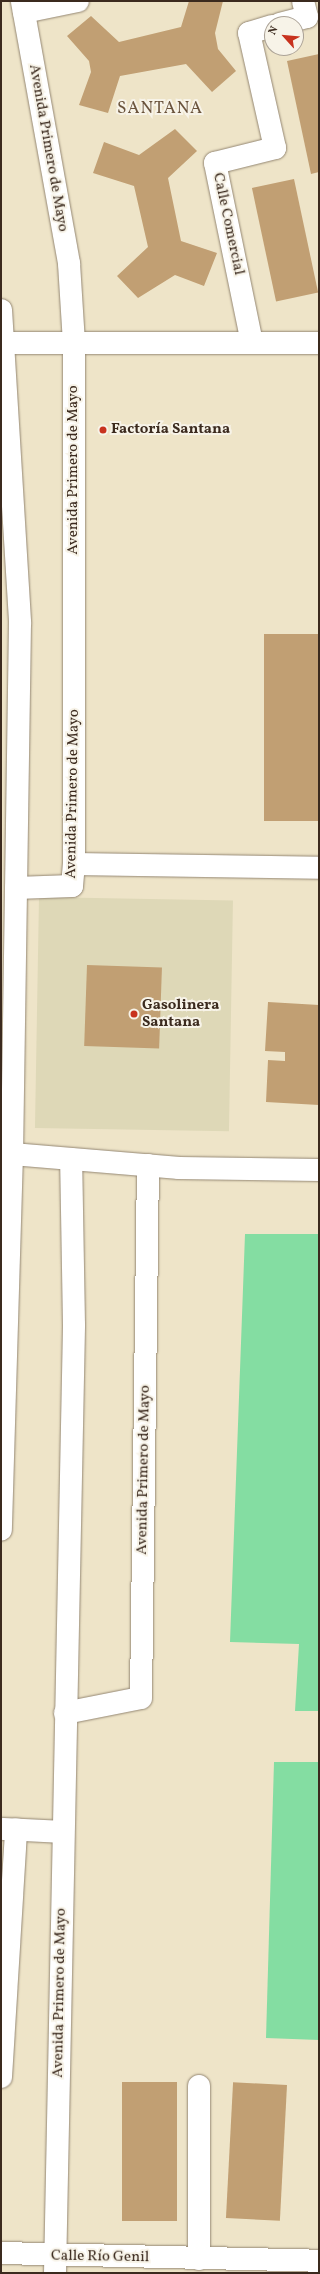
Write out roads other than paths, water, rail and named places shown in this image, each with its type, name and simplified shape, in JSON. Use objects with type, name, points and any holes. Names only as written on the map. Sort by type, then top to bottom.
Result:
[{"type":"street","points":[[23,7],[78,1]]},
{"type":"street","points":[[303,1],[306,17],[304,18]]},
{"type":"street","name":"Avenida Primero de Mayo","points":[[16,888],[72,886],[74,864],[74,343],[69,263],[23,7]]},
{"type":"street","name":"Calle Comercial","points":[[252,343],[215,163],[275,148],[249,33],[264,28]]},
{"type":"street","points":[[1,310],[20,623],[12,1154],[1,1530]]},
{"type":"street","points":[[4,343],[319,343]]},
{"type":"street","points":[[74,864],[319,868]]},
{"type":"street","points":[[12,1154],[148,1165],[319,1170]]},
{"type":"street","name":"Avenida Primero de Mayo","points":[[55,2265],[74,1325],[72,1159]]},
{"type":"street","name":"Avenida Primero de Mayo","points":[[65,1713],[141,1698],[148,1165]]},
{"type":"street","points":[[1,2077],[9,1829],[63,1832]]},
{"type":"street","points":[[199,2086],[199,2259]]},
{"type":"street","name":"Calle Río Genil","points":[[1,2253],[55,2265],[199,2259],[234,2266],[319,2261]]},
{"type":"place","name":"Factoría Santana","points":[[103,430]]},
{"type":"place","name":"Gasolinera Santana","points":[[134,1014]]},
{"type":"district","name":"SANTANA","points":[[160,109]]}]
